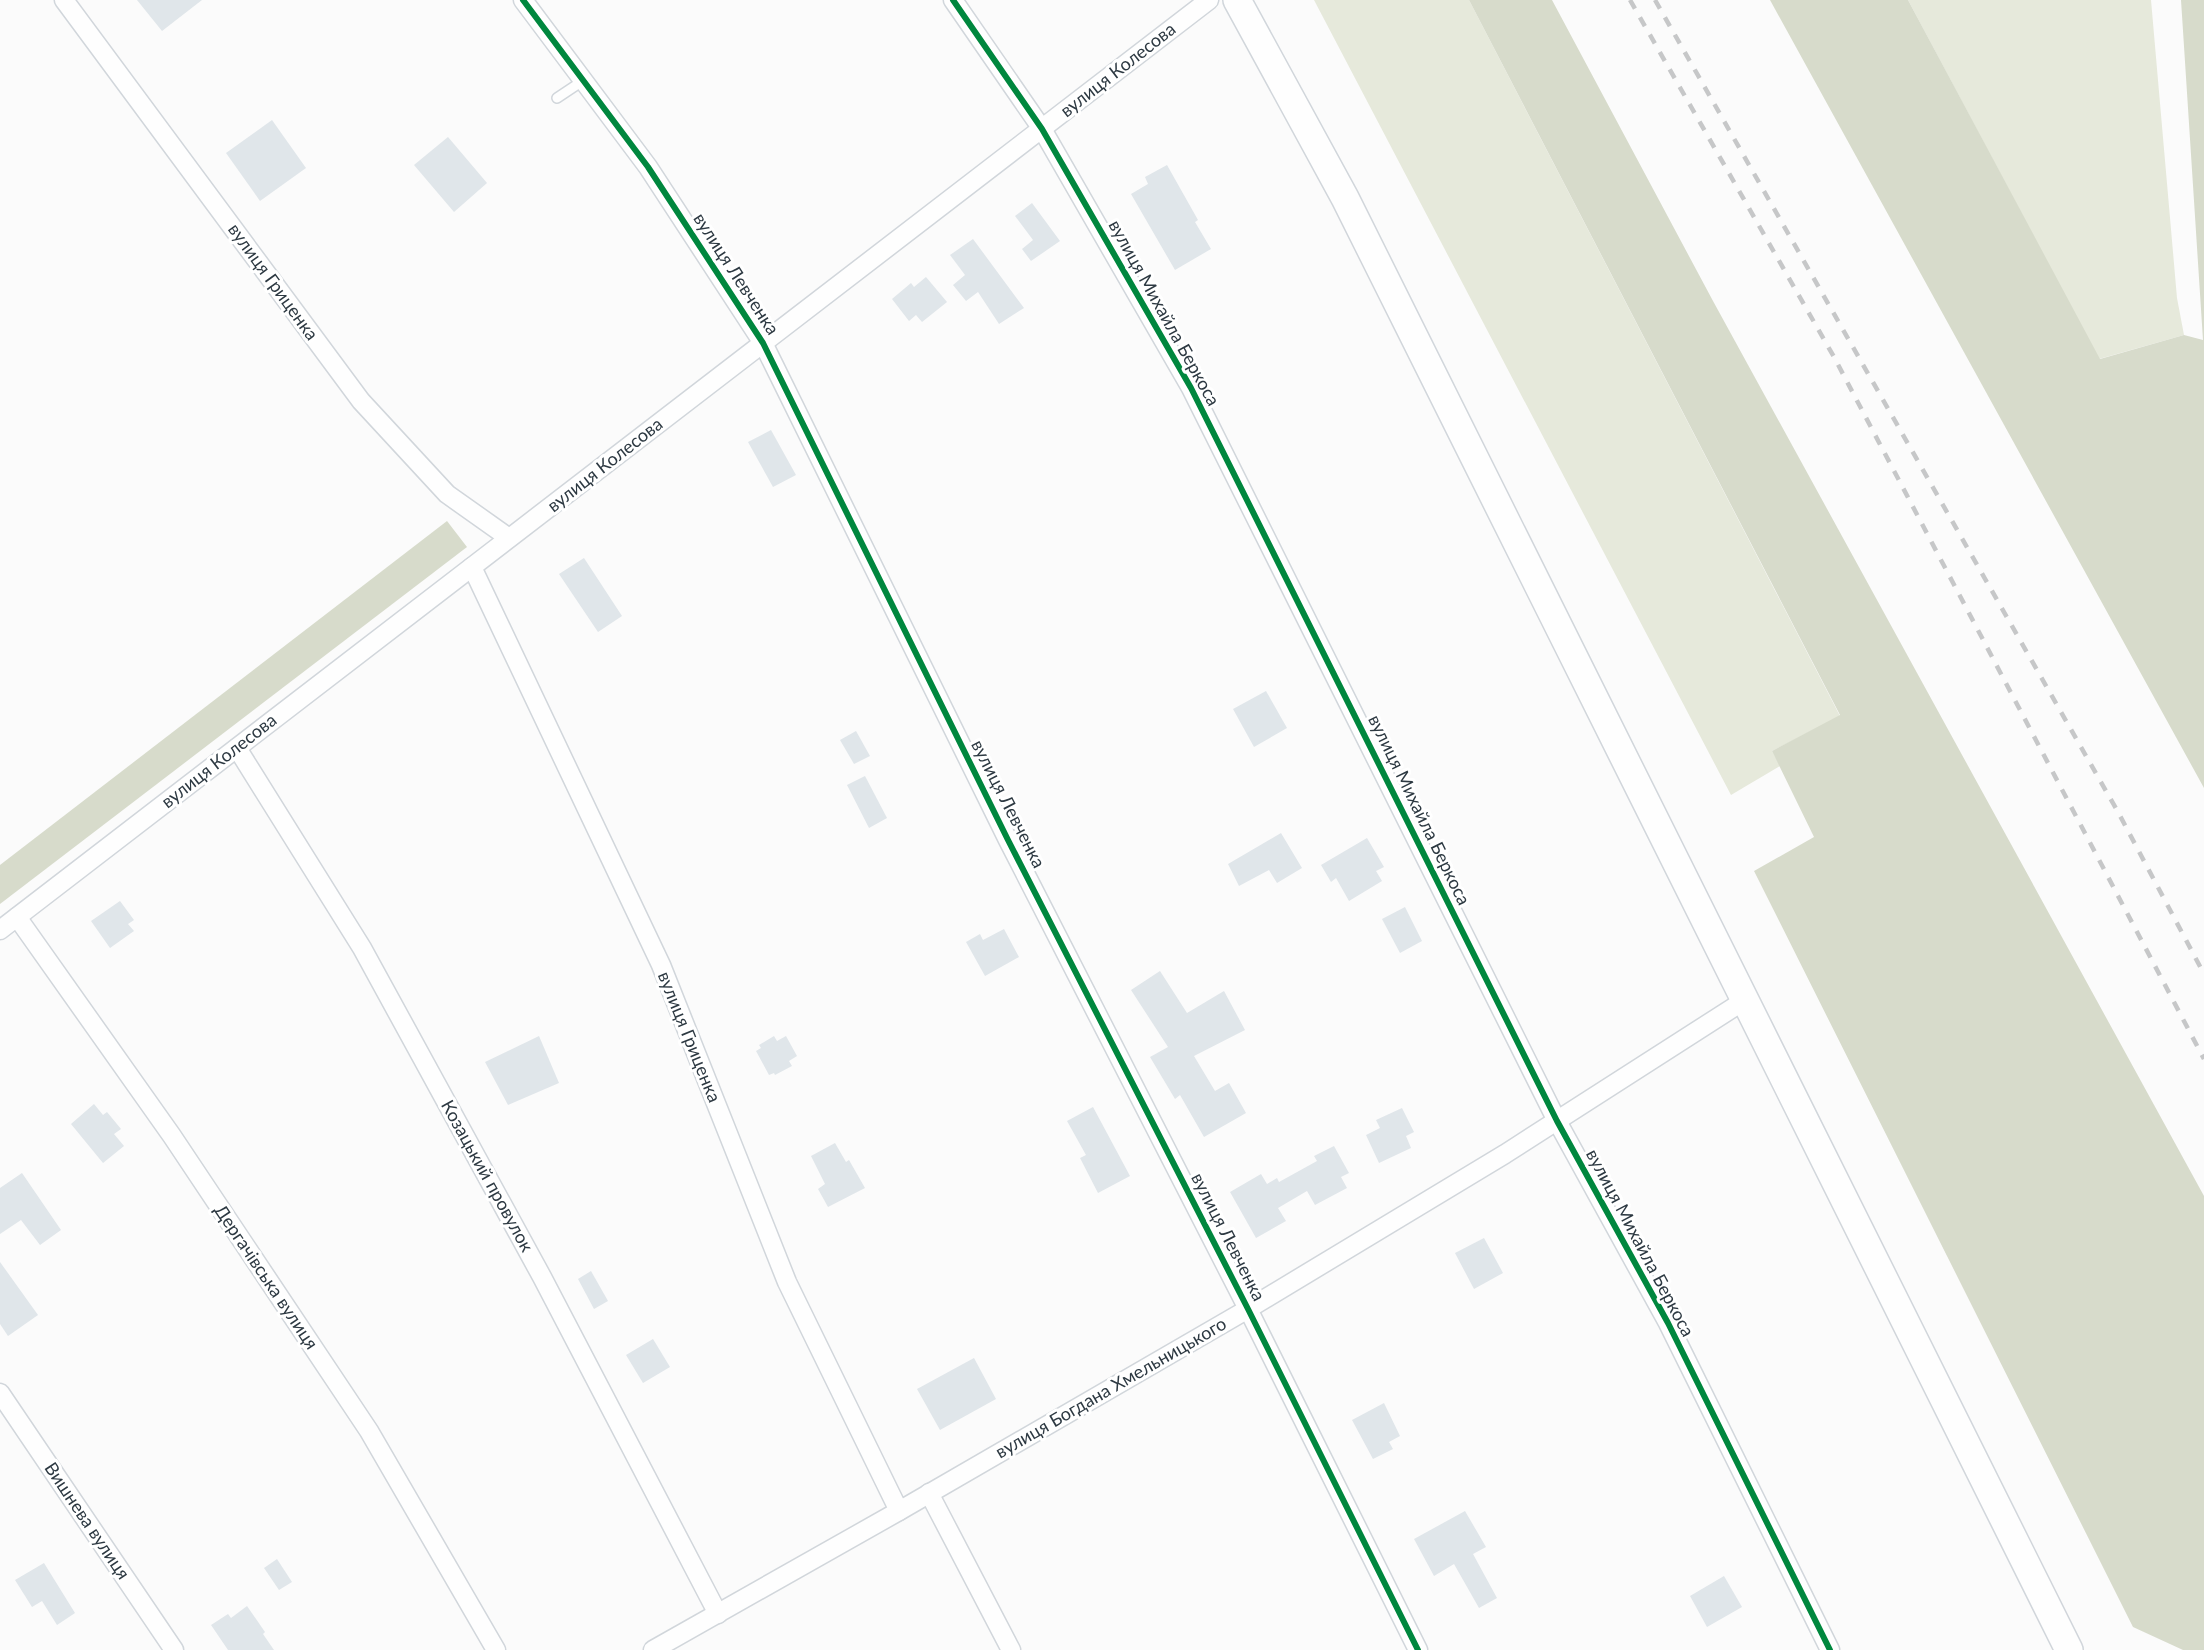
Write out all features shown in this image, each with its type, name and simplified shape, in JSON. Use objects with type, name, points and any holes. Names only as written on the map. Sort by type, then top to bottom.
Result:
[{"type":"main road","points":[[1237,0],[1345,198],[2069,1650]]},
{"type":"street","name":"вулиця Гриценка","points":[[64,0],[360,401],[447,494],[509,538]]},
{"type":"street","name":"вулиця Левченка","points":[[523,0],[648,166],[763,343],[1008,840],[1248,1309],[1418,1650]]},
{"type":"street","name":"вулиця Михайла Беркоса","points":[[953,0],[1042,129],[1191,388],[1557,1121],[1668,1323],[1830,1650]]},
{"type":"street","name":"вулиця Колесова","points":[[0,930],[1209,0]]},
{"type":"street","name":"вулиця Гриценка","points":[[472,567],[661,965],[787,1282],[899,1511]]},
{"type":"street","name":"Козацький провулок","points":[[237,748],[368,959],[542,1277],[718,1614]]},
{"type":"street","name":"Дергачівська вулиця","points":[[17,917],[172,1136],[369,1431],[496,1650]]},
{"type":"street","name":"вулиця Богдана Хмельницького","points":[[653,1650],[1248,1309],[1557,1121],[1745,1000]]},
{"type":"street","name":"Вишнева вулиця","points":[[0,1393],[174,1650]]},
{"type":"street","points":[[929,1493],[1011,1650]]},
{"type":"lane","points":[[557,98],[584,80]]},
{"type":"shaded area","points":[[1314,0],[1469,0],[1840,716],[1772,751],[1780,766],[1731,795]]},
{"type":"shaded area","points":[[1908,0],[2151,0],[2177,298],[2184,335],[2099,359]]},
{"type":"green space","points":[[1469,0],[1552,0],[1713,301],[2204,1196],[2204,1650],[2183,1650],[2133,1627],[1754,871],[1814,837],[1772,751],[1840,715]]},
{"type":"green space","points":[[1770,0],[1908,0],[2100,359],[2184,335],[2203,340],[2181,0],[2204,0],[2204,788]]},
{"type":"green space","points":[[447,521],[467,547],[0,904],[0,865]]},
{"type":"building","points":[[137,0],[202,0],[162,31]]},
{"type":"building","points":[[272,120],[306,168],[260,201],[226,153]]},
{"type":"building","points":[[448,137],[487,183],[454,212],[414,165]]},
{"type":"building","points":[[1167,165],[1198,220],[1195,222],[1211,249],[1175,270],[1131,194],[1148,184],[1145,177]]},
{"type":"building","points":[[1032,203],[1060,241],[1031,261],[1022,249],[1033,240],[1015,216]]},
{"type":"building","points":[[973,239],[1024,308],[999,324],[978,292],[966,301],[953,285],[965,275],[950,255]]},
{"type":"building","points":[[926,277],[947,302],[922,322],[916,315],[909,321],[892,299],[911,283],[914,287]]},
{"type":"building","points":[[771,430],[796,475],[773,487],[748,442]]},
{"type":"building","points":[[584,558],[622,616],[598,632],[559,574]]},
{"type":"building","points":[[1266,691],[1287,728],[1254,747],[1233,709]]},
{"type":"building","points":[[856,731],[870,756],[854,764],[840,740]]},
{"type":"building","points":[[865,776],[887,818],[869,828],[847,785]]},
{"type":"building","points":[[1281,833],[1302,868],[1277,883],[1269,870],[1239,886],[1228,864]]},
{"type":"building","points":[[1367,838],[1384,867],[1376,871],[1382,881],[1349,901],[1336,878],[1331,882],[1321,865]]},
{"type":"building","points":[[120,901],[134,920],[128,924],[134,931],[110,948],[91,921]]},
{"type":"building","points":[[1405,907],[1422,941],[1400,953],[1382,919]]},
{"type":"building","points":[[1004,929],[1019,957],[985,976],[966,942],[980,934],[983,940]]},
{"type":"building","points":[[1160,971],[1187,1013],[1224,991],[1245,1030],[1194,1056],[1215,1091],[1229,1083],[1246,1113],[1204,1137],[1180,1095],[1175,1099],[1150,1057],[1168,1047],[1131,990]]},
{"type":"building","points":[[539,1036],[559,1083],[508,1105],[485,1062]]},
{"type":"building","points":[[774,1036],[777,1041],[786,1036],[797,1056],[789,1061],[792,1066],[775,1075],[774,1073],[769,1075],[756,1051],[761,1048],[759,1045]]},
{"type":"building","points":[[94,1104],[103,1115],[107,1112],[121,1129],[114,1134],[124,1146],[103,1163],[71,1124]]},
{"type":"building","points":[[1093,1107],[1130,1176],[1098,1193],[1080,1158],[1086,1155],[1067,1121]]},
{"type":"building","points":[[1402,1108],[1414,1132],[1406,1136],[1411,1148],[1379,1163],[1366,1135],[1380,1128],[1376,1120]]},
{"type":"building","points":[[835,1143],[846,1162],[849,1160],[865,1188],[828,1207],[818,1189],[825,1184],[811,1156]]},
{"type":"building","points":[[1334,1146],[1349,1173],[1341,1177],[1347,1188],[1315,1205],[1307,1191],[1278,1208],[1286,1221],[1256,1238],[1230,1192],[1261,1174],[1267,1184],[1277,1178],[1279,1182],[1317,1161],[1314,1156]]},
{"type":"building","points":[[22,1173],[61,1230],[40,1245],[21,1220],[0,1234],[0,1188]]},
{"type":"building","points":[[1484,1238],[1503,1273],[1474,1289],[1455,1253]]},
{"type":"building","points":[[0,1262],[38,1315],[8,1336],[0,1324]]},
{"type":"building","points":[[591,1271],[608,1301],[594,1309],[578,1279]]},
{"type":"building","points":[[653,1339],[670,1367],[643,1383],[626,1355]]},
{"type":"building","points":[[974,1358],[996,1399],[940,1430],[917,1389]]},
{"type":"building","points":[[1384,1403],[1400,1436],[1389,1442],[1393,1449],[1373,1459],[1352,1420]]},
{"type":"building","points":[[1465,1511],[1486,1547],[1473,1554],[1497,1598],[1479,1608],[1454,1564],[1434,1576],[1414,1539]]},
{"type":"building","points":[[277,1559],[292,1582],[279,1590],[264,1568]]},
{"type":"building","points":[[44,1563],[75,1613],[57,1625],[42,1601],[32,1607],[15,1580]]},
{"type":"building","points":[[1724,1576],[1742,1607],[1707,1627],[1690,1596]]},
{"type":"building","points":[[247,1606],[274,1650],[228,1650],[211,1625],[228,1614],[231,1618]]},
{"type":"railway","points":[[1630,0],[1834,357],[2204,1059]]},
{"type":"railway","points":[[1655,0],[2118,812],[2204,974]]},
{"type":"cycle path","points":[[523,0],[648,167],[763,343],[1008,840],[1248,1309],[1418,1650]]},
{"type":"cycle path","points":[[953,0],[1042,129],[1191,388],[1557,1121],[1668,1323],[1830,1650]]}]
